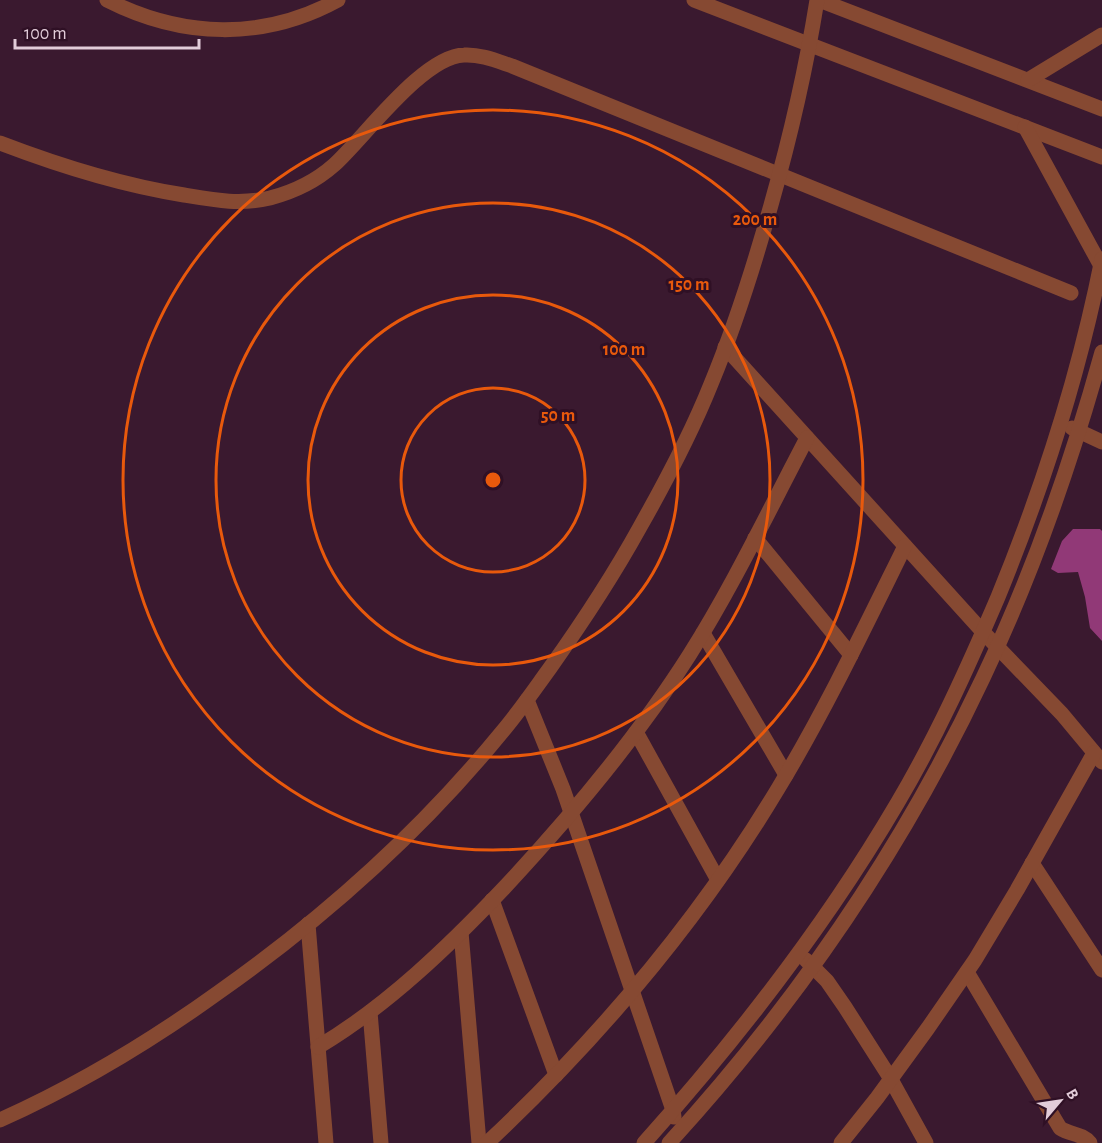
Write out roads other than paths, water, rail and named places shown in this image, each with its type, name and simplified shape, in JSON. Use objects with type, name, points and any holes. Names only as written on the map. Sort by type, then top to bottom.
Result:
[{"type":"street","points":[[107,0],[161,22],[220,30],[253,29],[283,22],[310,14],[338,0]]},
{"type":"street","points":[[694,0],[1102,157]]},
{"type":"street","points":[[0,1120],[84,1078],[158,1034],[244,974],[308,924],[362,878],[436,806],[488,749],[527,700],[589,612],[654,503],[711,386],[750,275],[779,175],[810,45],[818,0],[1102,109]]},
{"type":"street","points":[[1028,80],[1102,35]]},
{"type":"street","points":[[0,143],[82,172],[157,191],[222,202],[270,198],[302,186],[334,165],[397,99],[430,69],[444,60],[464,55],[481,57],[512,66],[1071,293]]},
{"type":"street","points":[[644,1143],[746,1023],[799,953],[846,885],[899,801],[946,713],[983,632],[1035,501],[1061,424],[1082,347],[1101,262],[1024,127]]},
{"type":"street","points":[[725,347],[983,632],[1054,706],[1098,758],[967,972],[891,1079],[841,1143]]},
{"type":"street","points":[[676,1140],[813,967],[850,914],[897,840],[961,724],[998,647],[1050,519],[1080,431],[1102,352]]},
{"type":"street","points":[[1061,424],[1102,442]]},
{"type":"street","points":[[318,1047],[344,1032],[370,1012],[461,932],[571,813],[607,770],[668,687],[703,633],[807,438]]},
{"type":"street","points":[[755,538],[851,655]]},
{"type":"street","points":[[487,1143],[556,1074],[632,992],[686,925],[718,880],[756,824],[824,708],[905,546]]},
{"type":"street","points":[[703,633],[786,774]]},
{"type":"street","points":[[527,700],[571,813],[673,1110],[676,1140]]},
{"type":"street","points":[[636,732],[718,880]]},
{"type":"street","points":[[1032,863],[1102,970]]},
{"type":"street","points":[[492,900],[556,1074]]},
{"type":"street","points":[[308,924],[326,1143]]},
{"type":"street","points":[[461,932],[479,1143]]},
{"type":"street","points":[[799,953],[827,981],[845,1007],[891,1079],[926,1143]]},
{"type":"street","points":[[967,972],[1059,1136],[1069,1134],[1081,1136],[1090,1143]]},
{"type":"street","points":[[370,1012],[381,1143]]}]
